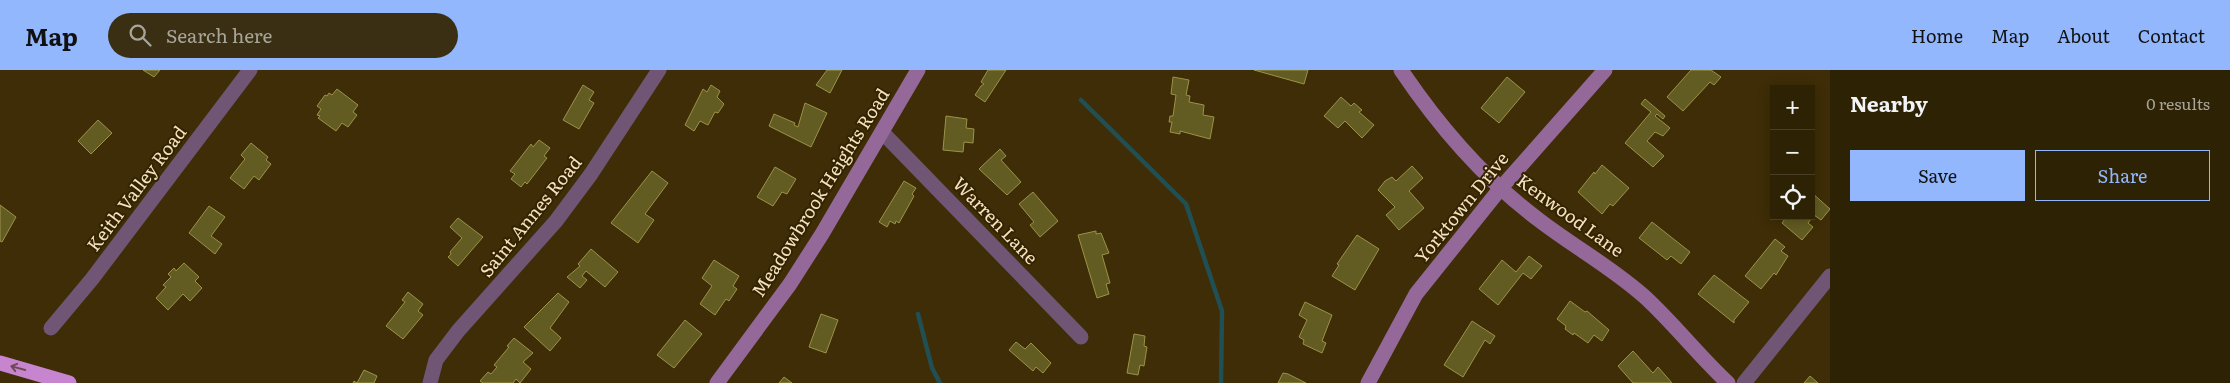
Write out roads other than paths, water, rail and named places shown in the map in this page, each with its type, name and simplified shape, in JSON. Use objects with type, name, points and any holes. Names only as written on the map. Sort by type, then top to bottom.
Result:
[{"type":"highway","points":[[0,364],[69,383]]},
{"type":"street","name":"Keith Valley Road","points":[[51,328],[92,280],[250,70]]},
{"type":"street","name":"Saint Annes Road","points":[[430,383],[436,360],[458,331],[556,220],[592,174],[659,70]]},
{"type":"street","name":"Meadowbrook Heights Road","points":[[717,383],[790,284],[822,234],[918,70]]},
{"type":"street","name":"Kenwood Lane","points":[[1401,70],[1443,129],[1500,189],[1539,220],[1611,270],[1646,298],[1728,383]]},
{"type":"street","name":"Yorktown Drive","points":[[1368,383],[1416,294],[1500,189],[1605,70]]},
{"type":"street","name":"Warren Lane","points":[[882,132],[1081,337]]},
{"type":"street","points":[[1744,383],[1830,276]]},
{"type":"waterway","points":[[1081,100],[1186,204],[1222,311],[1221,383]]},
{"type":"waterway","points":[[918,314],[932,368],[940,383]]}]
